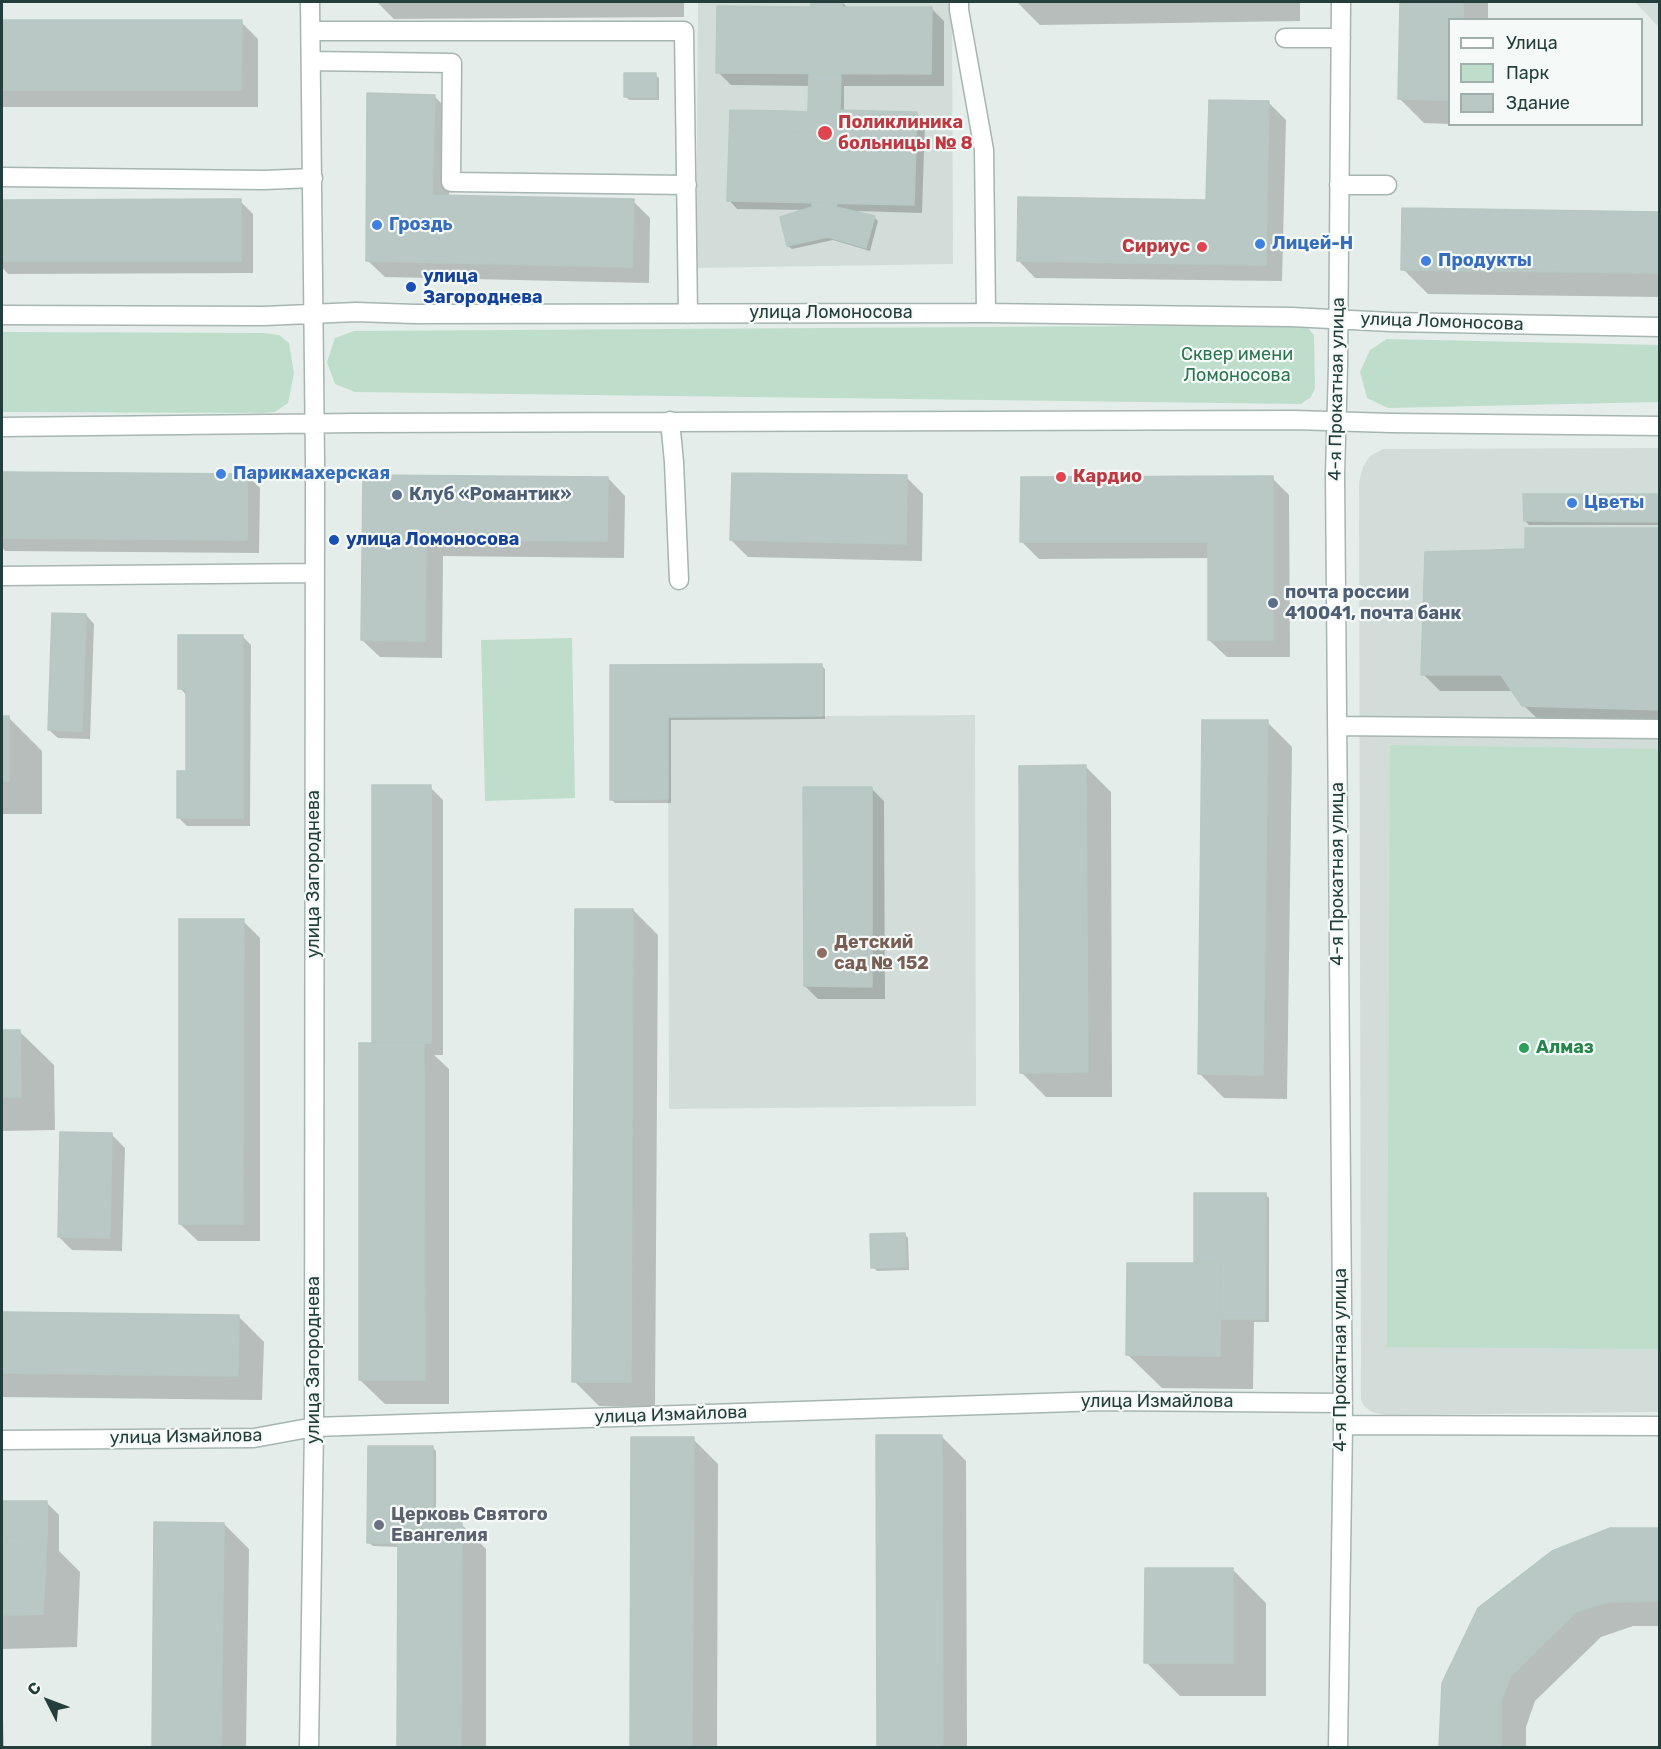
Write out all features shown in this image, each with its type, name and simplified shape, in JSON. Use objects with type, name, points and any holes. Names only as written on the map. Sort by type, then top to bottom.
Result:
[{"type":"street","name":"улица Загороднева","points":[[309,1748],[314,1427],[314,312],[310,2]]},
{"type":"street","points":[[959,2],[984,150],[986,313]]},
{"type":"street","name":"4-я Прокатная улица","points":[[1338,1748],[1343,1425],[1341,1403],[1335,475],[1339,318],[1341,2]]},
{"type":"street","points":[[310,31],[684,30],[688,314]]},
{"type":"street","points":[[1285,38],[1341,38]]},
{"type":"street","points":[[310,61],[452,63],[450,182],[687,185]]},
{"type":"street","points":[[2,177],[264,180],[313,178]]},
{"type":"street","points":[[1339,185],[1387,185]]},
{"type":"street","name":"улица Ломоносова","points":[[2,315],[264,316],[314,312],[415,314],[986,313],[1339,318],[1391,322],[1659,327]]},
{"type":"street","points":[[2,427],[670,421],[1336,420],[1391,423],[1659,426]]},
{"type":"street","points":[[670,421],[679,580]]},
{"type":"street","points":[[2,576],[314,573]]},
{"type":"street","points":[[1337,726],[1659,729]]},
{"type":"street","name":"улица Измайлова","points":[[2,1440],[254,1438],[314,1427],[1103,1401],[1341,1403]]},
{"type":"street","points":[[1343,1425],[1659,1426]]},
{"type":"shaded area","name":"Поликлиника больницы № 8","points":[[698,2],[952,2],[953,264],[696,268]]},
{"type":"shaded area","points":[[1635,2],[1659,2],[1659,27],[1653,21]]},
{"type":"shaded area","points":[[1659,448],[1659,1412],[1386,1415],[1372,1412],[1364,1406],[1361,1400],[1359,482],[1363,467],[1370,456],[1383,449]]},
{"type":"shaded area","name":"Детский сад № 152","points":[[975,715],[976,1106],[669,1109],[668,717]]},
{"type":"green space","name":"Сквер имени Ломоносова","points":[[1298,325],[1308,328],[1314,335],[1315,388],[1311,397],[1301,404],[355,392],[335,384],[327,362],[335,338],[354,331]]},
{"type":"green space","points":[[2,332],[264,333],[279,335],[289,343],[294,373],[288,403],[275,412],[2,412]]},
{"type":"green space","points":[[1387,339],[1659,345],[1659,402],[1388,408],[1367,398],[1360,372],[1370,350]]},
{"type":"green space","points":[[572,638],[575,798],[485,801],[481,640]]},
{"type":"green space","name":"Алмаз","points":[[1390,745],[1659,749],[1659,1349],[1387,1347]]},
{"type":"building","points":[[811,2],[842,2],[842,7],[932,7],[931,74],[716,73],[717,6],[811,7]]},
{"type":"building","points":[[1400,2],[1463,2],[1463,18],[1448,18],[1448,100],[1398,99]]},
{"type":"building","points":[[2,20],[242,20],[241,90],[2,90]]},
{"type":"building","points":[[624,73],[656,73],[656,97],[624,97]]},
{"type":"building","points":[[809,73],[841,73],[840,110],[873,111],[872,133],[783,131],[784,111],[808,112]]},
{"type":"building","points":[[367,93],[435,95],[432,195],[634,199],[632,267],[366,261]]},
{"type":"building","points":[[1209,100],[1269,101],[1266,265],[1017,261],[1018,197],[1206,200]]},
{"type":"building","points":[[730,110],[784,111],[783,131],[872,133],[873,111],[917,112],[914,205],[727,201]]},
{"type":"building","points":[[241,199],[241,261],[2,261],[2,200]]},
{"type":"building","points":[[812,202],[837,203],[836,207],[875,216],[866,248],[828,237],[787,246],[780,217],[812,207]]},
{"type":"building","points":[[1402,208],[1660,212],[1660,273],[1401,270]]},
{"type":"building","points":[[2,472],[247,474],[247,540],[2,538]]},
{"type":"building","points":[[732,473],[907,475],[906,544],[730,540]]},
{"type":"building","points":[[363,475],[608,477],[607,541],[426,540],[425,641],[361,640]]},
{"type":"building","points":[[1273,476],[1273,640],[1208,640],[1208,542],[1020,542],[1021,477]]},
{"type":"building","points":[[1523,494],[1660,494],[1660,522],[1524,521]]},
{"type":"building","points":[[1525,528],[1660,528],[1660,710],[1522,706],[1501,675],[1421,675],[1425,552],[1525,549]]},
{"type":"building","points":[[52,613],[86,614],[82,731],[48,730]]},
{"type":"building","points":[[178,635],[243,635],[243,818],[177,818],[177,771],[186,771],[186,689],[178,689]]},
{"type":"building","points":[[822,664],[822,716],[668,717],[668,799],[610,800],[610,665]]},
{"type":"building","points":[[2,716],[9,716],[9,781],[2,781]]},
{"type":"building","points":[[1202,720],[1268,720],[1263,1075],[1198,1074]]},
{"type":"building","points":[[1086,765],[1088,1072],[1020,1073],[1019,766]]},
{"type":"building","points":[[372,785],[431,785],[431,1043],[372,1043]]},
{"type":"building","points":[[803,787],[872,787],[872,987],[804,986]]},
{"type":"building","points":[[575,909],[633,909],[631,1382],[572,1382]]},
{"type":"building","points":[[179,919],[244,919],[243,1224],[179,1224]]},
{"type":"building","points":[[2,1030],[20,1030],[21,1097],[2,1097]]},
{"type":"building","points":[[359,1043],[424,1043],[425,1380],[359,1380]]},
{"type":"building","points":[[60,1132],[112,1133],[110,1238],[58,1237]]},
{"type":"building","points":[[1194,1193],[1266,1193],[1265,1319],[1221,1319],[1221,1263],[1194,1264]]},
{"type":"building","points":[[905,1233],[906,1267],[871,1268],[870,1234]]},
{"type":"building","points":[[1127,1263],[1221,1263],[1220,1356],[1126,1355]]},
{"type":"building","points":[[2,1312],[239,1315],[238,1376],[2,1373]]},
{"type":"building","points":[[876,1435],[942,1435],[943,1748],[877,1748]]},
{"type":"building","points":[[631,1437],[694,1437],[692,1748],[630,1748]]},
{"type":"building","points":[[368,1446],[433,1446],[433,1522],[398,1522],[398,1543],[367,1543]]},
{"type":"building","points":[[2,1501],[47,1501],[47,1536],[2,1537]]},
{"type":"building","points":[[154,1522],[224,1523],[221,1748],[152,1748]]},
{"type":"building","points":[[398,1522],[462,1522],[461,1748],[397,1748]]},
{"type":"building","points":[[1610,1528],[1660,1528],[1660,1601],[1608,1602],[1576,1612],[1511,1676],[1501,1701],[1501,1748],[1439,1748],[1442,1683],[1478,1608],[1552,1551]]},
{"type":"building","points":[[47,1536],[43,1614],[2,1615],[2,1537]]},
{"type":"building","points":[[1145,1568],[1233,1568],[1233,1663],[1144,1663]]},
{"type":"place","name":"Поликлиника больницы № 8","points":[[825,133]]},
{"type":"place","name":"Гроздь","points":[[377,225]]},
{"type":"place","name":"Лицей-Н","points":[[1260,244]]},
{"type":"place","name":"Сириус","points":[[1202,247]]},
{"type":"place","name":"Продукты","points":[[1426,261]]},
{"type":"place","name":"улица Загороднева","points":[[411,287]]},
{"type":"place","name":"Парикмахерская","points":[[221,474]]},
{"type":"place","name":"Кардио","points":[[1061,477]]},
{"type":"place","name":"Клуб «Романтик»","points":[[397,495]]},
{"type":"place","name":"Цветы","points":[[1572,503]]},
{"type":"place","name":"улица Ломоносова","points":[[334,540]]},
{"type":"place","name":"почта россии 410041, почта банк","points":[[1273,603]]},
{"type":"place","name":"Детский сад № 152","points":[[822,953]]},
{"type":"place","name":"Алмаз","points":[[1524,1048]]},
{"type":"place","name":"Церковь Святого Евангелия","points":[[379,1525]]}]
